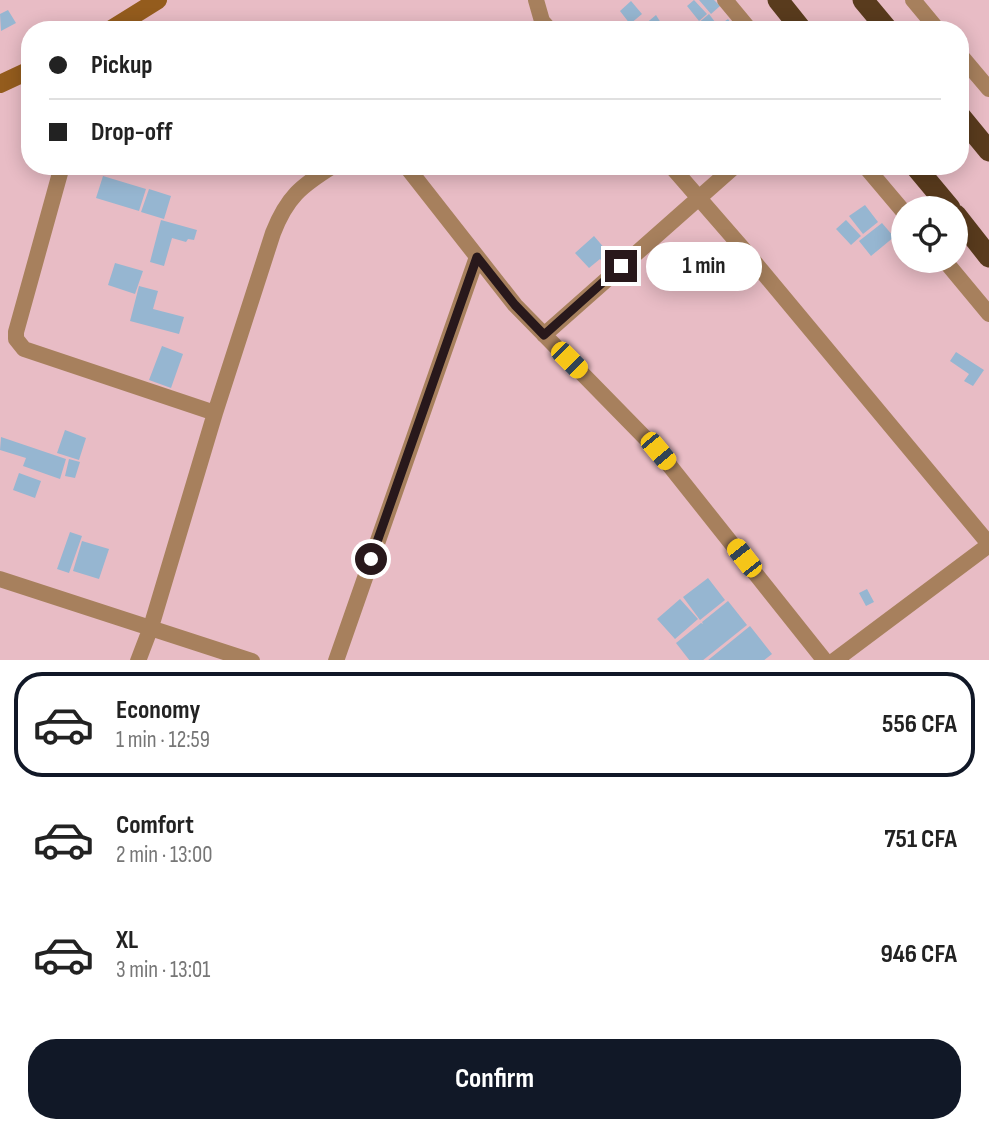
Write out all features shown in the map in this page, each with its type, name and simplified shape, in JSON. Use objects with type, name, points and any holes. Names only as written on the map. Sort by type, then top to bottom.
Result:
[{"type":"highway","points":[[778,0],[795,21]]},
{"type":"highway","points":[[863,0],[880,21]]},
{"type":"highway","points":[[969,127],[989,152]]},
{"type":"highway","points":[[922,175],[940,196]]},
{"type":"highway","points":[[968,230],[989,257]]},
{"type":"street","points":[[124,21],[158,0]]},
{"type":"street","points":[[536,0],[540,21]]},
{"type":"street","points":[[725,0],[742,21]]},
{"type":"street","points":[[913,0],[930,21]]},
{"type":"street","points":[[969,65],[989,89]]},
{"type":"street","points":[[0,84],[21,74]]},
{"type":"street","points":[[60,175],[16,332],[19,345],[24,349],[215,413]]},
{"type":"street","points":[[138,660],[151,627],[215,413],[279,217],[293,194],[320,175]]},
{"type":"street","points":[[412,175],[515,305],[658,451],[825,660]]},
{"type":"street","points":[[679,175],[989,544],[834,660]]},
{"type":"street","points":[[544,335],[724,175]]},
{"type":"street","points":[[873,175],[891,197]]},
{"type":"street","points":[[336,660],[477,257]]},
{"type":"street","points":[[954,273],[989,314]]},
{"type":"street","points":[[0,579],[252,660]]},
{"type":"building","points":[[694,0],[707,14],[699,21],[687,6]]},
{"type":"building","points":[[699,0],[714,0],[720,6],[711,14]]},
{"type":"building","points":[[631,1],[642,14],[634,21],[628,21],[620,11]]},
{"type":"building","points":[[8,10],[16,23],[1,31],[0,14]]},
{"type":"building","points":[[709,14],[714,21],[701,21]]},
{"type":"building","points":[[656,15],[660,21],[649,21]]},
{"type":"building","points":[[103,176],[146,189],[139,211],[96,198]]},
{"type":"building","points":[[149,189],[171,196],[164,219],[141,212]]},
{"type":"building","points":[[865,205],[878,222],[863,234],[849,216]]},
{"type":"building","points":[[161,220],[197,230],[194,240],[188,239],[186,242],[172,238],[164,266],[150,262]]},
{"type":"building","points":[[846,220],[861,236],[851,245],[836,229]]},
{"type":"building","points":[[882,223],[891,234],[891,239],[871,256],[859,241]]},
{"type":"building","points":[[594,236],[612,257],[604,264],[600,259],[589,268],[575,253]]},
{"type":"building","points":[[115,263],[143,271],[135,294],[108,285]]},
{"type":"building","points":[[139,286],[158,291],[153,309],[184,317],[179,334],[130,321]]},
{"type":"building","points":[[162,346],[183,354],[171,388],[149,380]]},
{"type":"building","points":[[956,352],[984,370],[973,386],[964,381],[969,374],[950,361]]},
{"type":"building","points":[[65,430],[86,438],[79,460],[57,453]]},
{"type":"building","points":[[1,437],[66,459],[60,479],[23,466],[26,458],[0,450]]},
{"type":"building","points":[[69,459],[80,462],[75,478],[65,476]]},
{"type":"building","points":[[19,473],[41,481],[35,498],[13,490]]},
{"type":"building","points":[[70,532],[82,536],[69,573],[57,569]]},
{"type":"building","points":[[82,541],[109,549],[99,579],[73,571]]},
{"type":"building","points":[[708,578],[725,600],[700,620],[683,597]]},
{"type":"building","points":[[867,589],[874,602],[866,606],[859,593]]},
{"type":"building","points":[[680,599],[698,619],[675,639],[657,619]]},
{"type":"building","points":[[728,601],[747,625],[703,660],[689,660],[676,643],[703,624],[702,622]]},
{"type":"building","points":[[750,626],[772,654],[764,660],[708,660]]},
{"type":"route","points":[[371,559],[477,257],[515,305],[544,335],[621,266]]}]
